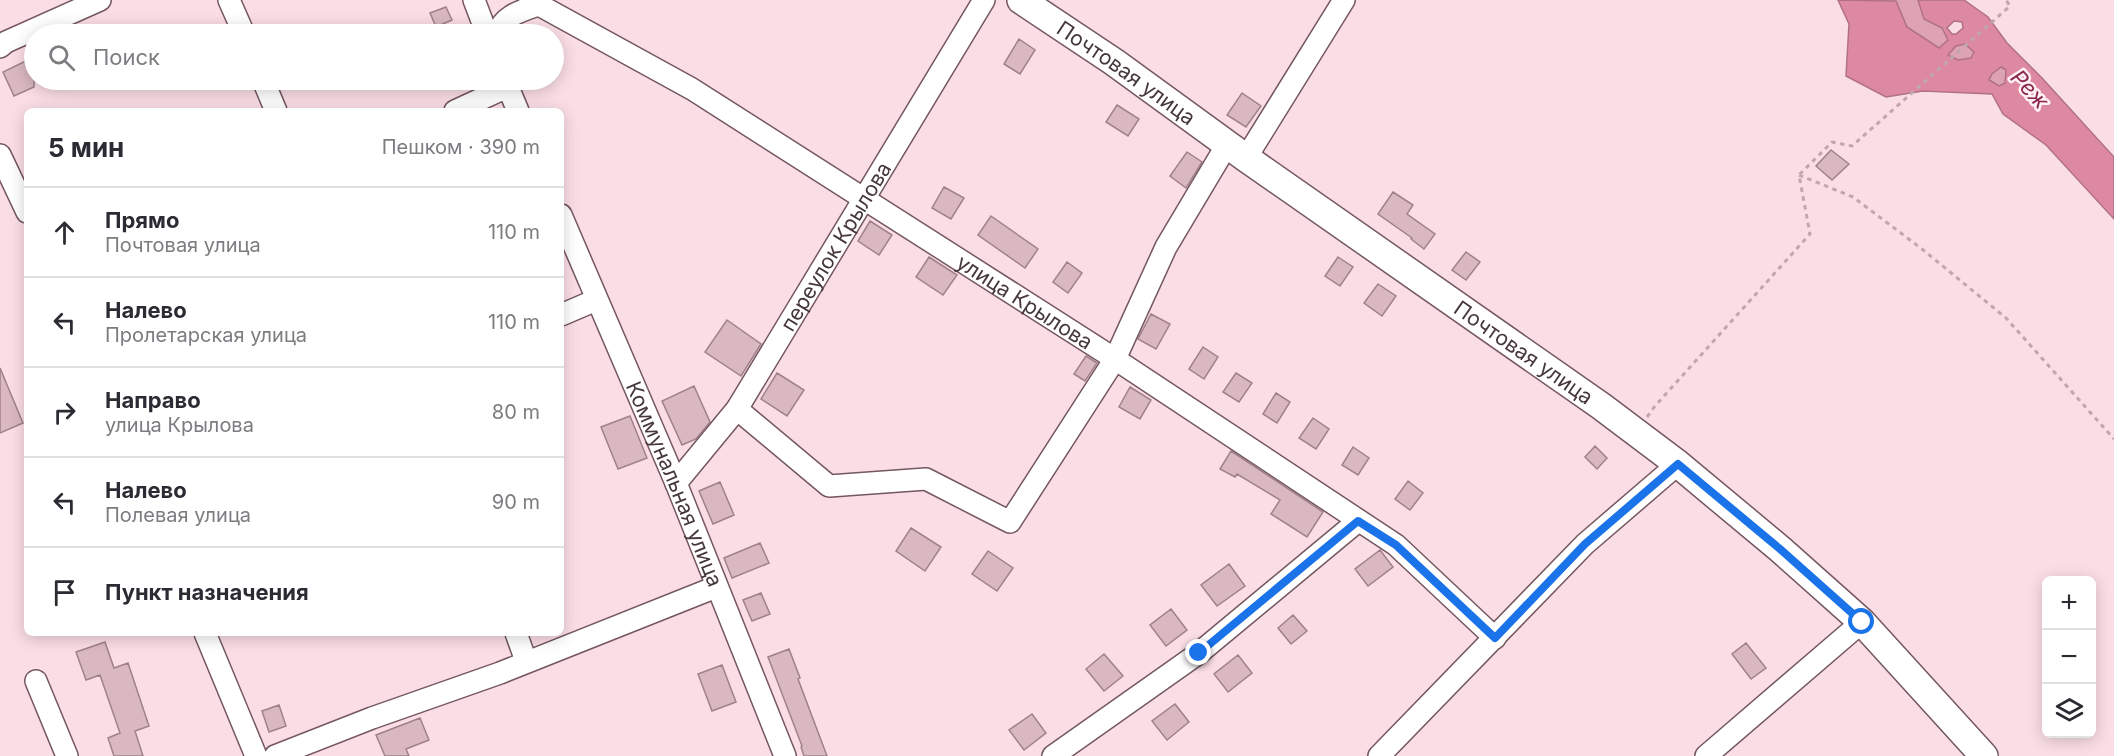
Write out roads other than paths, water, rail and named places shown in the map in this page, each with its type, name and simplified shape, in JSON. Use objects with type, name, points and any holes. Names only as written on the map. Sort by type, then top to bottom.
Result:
[{"type":"main road","name":"Почтовая улица","points":[[1021,0],[1114,62],[1678,464],[1780,549],[1862,622],[1984,756]]},
{"type":"street","points":[[46,24],[100,0]]},
{"type":"street","points":[[229,0],[240,24]]},
{"type":"street","points":[[474,0],[483,24]]},
{"type":"street","name":"переулок Крылова","points":[[676,483],[737,409],[984,0]]},
{"type":"street","points":[[737,409],[829,486],[926,479],[1010,522],[1115,359],[1166,247],[1344,0]]},
{"type":"street","points":[[503,24],[512,14],[534,2]]},
{"type":"street","name":"улица Крылова","points":[[534,2],[692,89],[1115,359],[1396,545],[1495,638]]},
{"type":"street","points":[[0,46],[24,34]]},
{"type":"street","points":[[267,90],[275,108]]},
{"type":"street","points":[[460,108],[493,90]]},
{"type":"street","points":[[509,90],[517,108]]},
{"type":"street","points":[[0,155],[24,206]]},
{"type":"street","name":"Коммунальная улица","points":[[564,222],[676,483],[785,756]]},
{"type":"street","points":[[564,314],[596,300]]},
{"type":"street","points":[[1379,756],[1585,544],[1678,464]]},
{"type":"street","points":[[1053,756],[1199,653],[1358,521]]},
{"type":"street","points":[[275,756],[372,718],[500,673],[716,587]]},
{"type":"street","points":[[1706,756],[1862,622]]},
{"type":"street","points":[[206,636],[256,756]]},
{"type":"street","points":[[517,636],[526,661]]},
{"type":"street","points":[[36,681],[67,756]]},
{"type":"water","name":"Реж","points":[[1838,0],[1896,1],[1907,27],[1939,48],[1948,40],[1942,28],[1924,19],[1918,0],[1964,0],[1988,17],[2007,43],[2114,157],[2114,219],[2046,145],[2003,114],[1992,94],[1923,91],[1886,97],[1846,76],[1849,24]],"holes":[[[1954,21],[1962,22],[1963,28],[1956,34],[1952,34],[1947,28]],[[1965,44],[1974,52],[1971,58],[1958,60],[1948,55],[1956,46]],[[2001,67],[2006,70],[2005,83],[1999,86],[1989,80],[1992,74]]]}]
